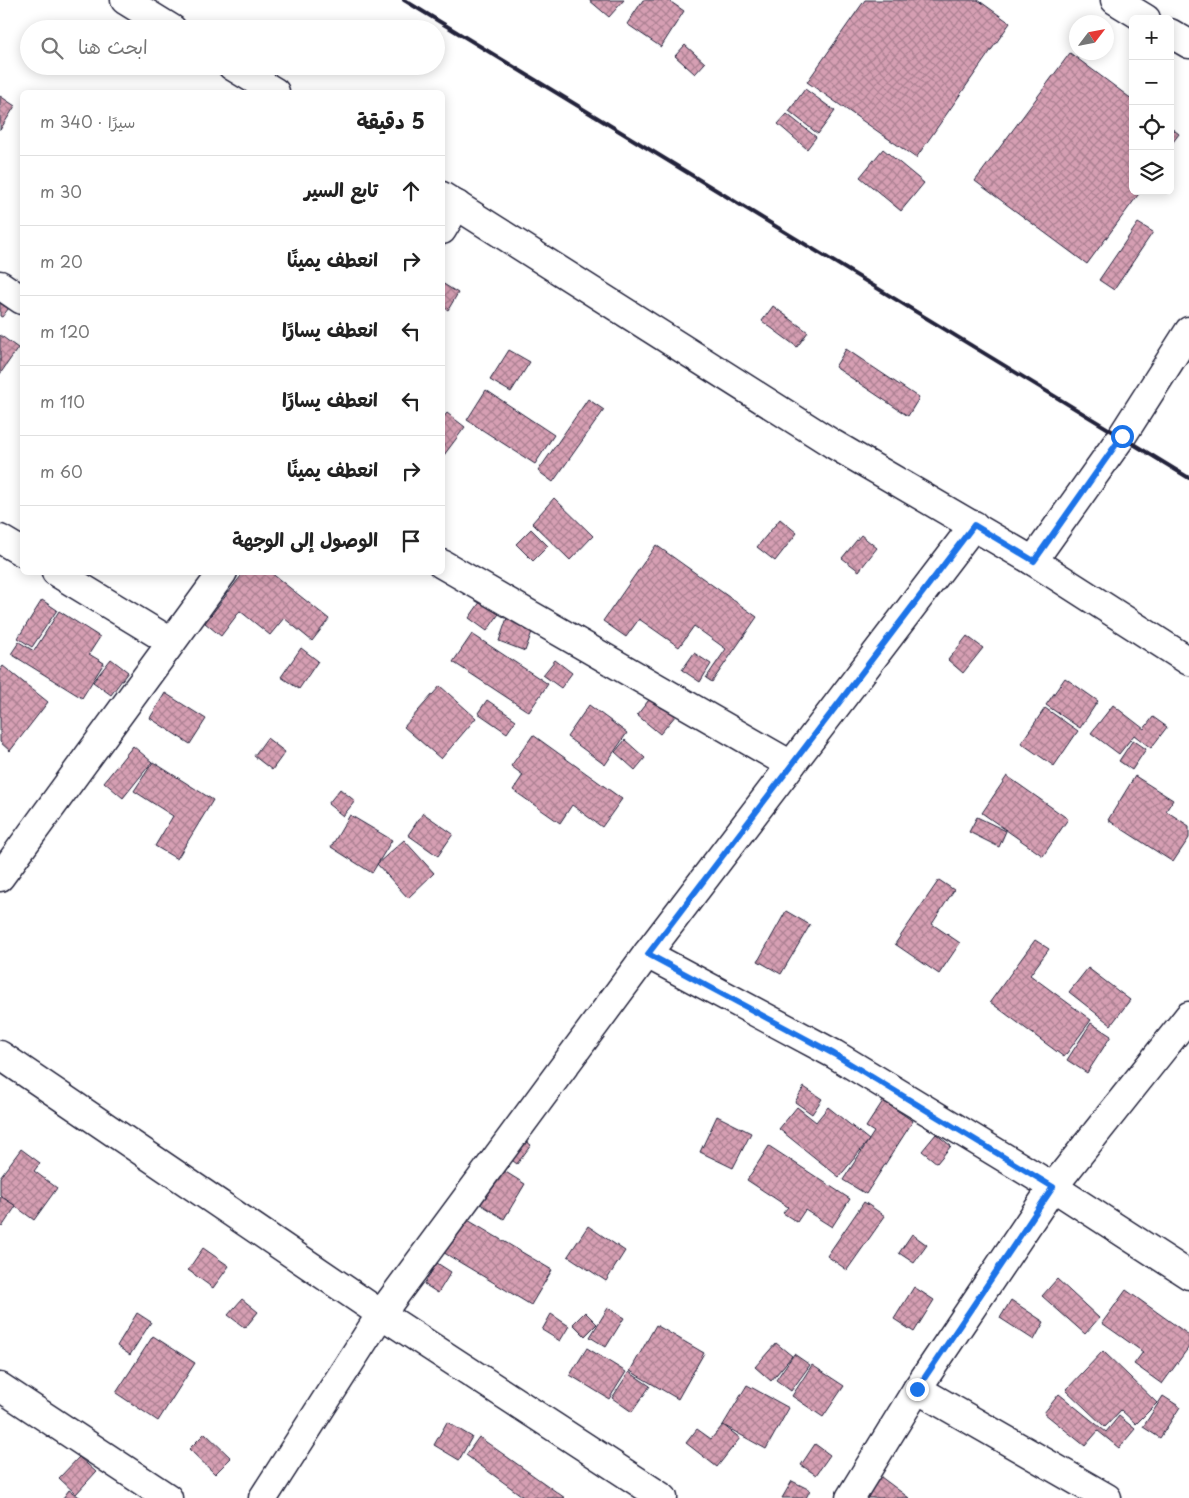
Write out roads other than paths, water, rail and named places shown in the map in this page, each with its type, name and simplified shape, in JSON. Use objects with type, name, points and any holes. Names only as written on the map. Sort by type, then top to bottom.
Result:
[{"type":"street","points":[[125,0],[157,20]]},
{"type":"street","points":[[1115,0],[1139,15]]},
{"type":"street","points":[[1174,35],[1189,44]]},
{"type":"street","points":[[247,75],[272,90]]},
{"type":"street","points":[[445,219],[450,201],[833,444],[1034,561],[1189,661]]},
{"type":"street","points":[[0,285],[20,299]]},
{"type":"street","points":[[1034,561],[1122,436],[1189,331]]},
{"type":"street","points":[[263,1498],[381,1314],[648,954],[974,525]]},
{"type":"street","points":[[0,538],[20,551]]},
{"type":"street","points":[[445,566],[792,765]]},
{"type":"street","points":[[61,575],[171,642]]},
{"type":"street","points":[[0,877],[221,575]]},
{"type":"street","points":[[648,954],[834,1054],[1053,1187],[1189,1276]]},
{"type":"street","points":[[850,1498],[917,1389],[1053,1187],[1189,1016]]},
{"type":"street","points":[[0,1055],[381,1314],[663,1498]]},
{"type":"street","points":[[0,1387],[168,1498]]},
{"type":"street","points":[[917,1389],[1107,1498]]},
{"type":"railway","points":[[404,0],[437,20]]},
{"type":"railway","points":[[445,25],[1189,478]]}]
